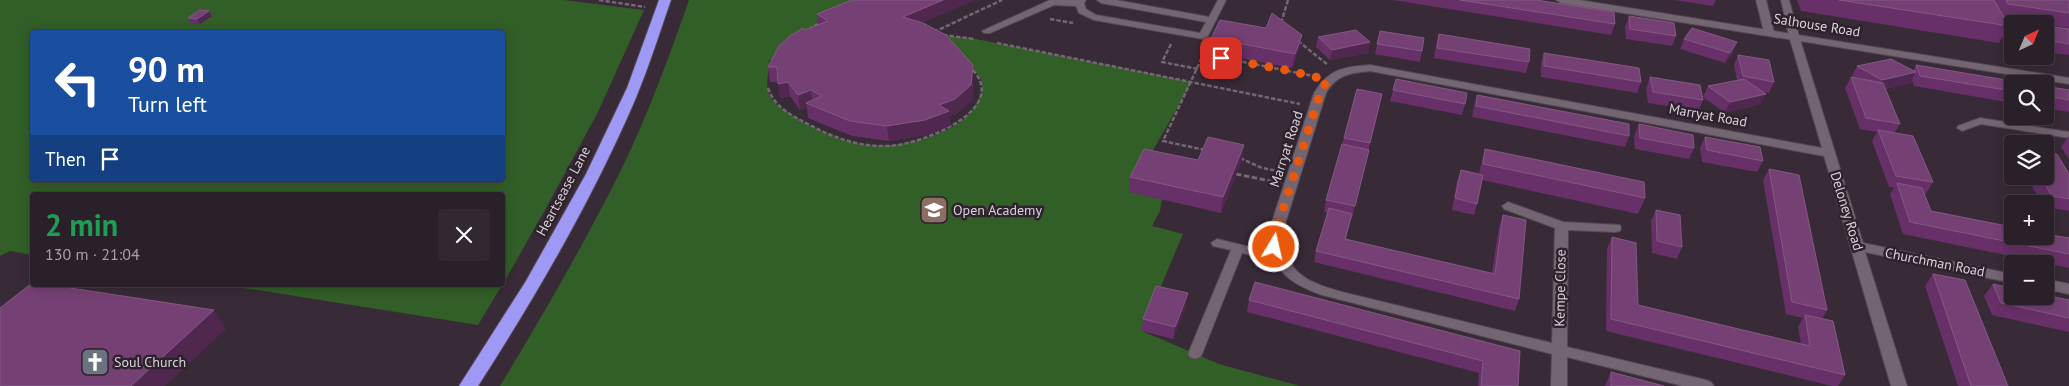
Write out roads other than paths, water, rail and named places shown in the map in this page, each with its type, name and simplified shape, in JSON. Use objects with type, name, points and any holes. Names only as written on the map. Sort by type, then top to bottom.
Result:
[{"type":"highway","name":"Heartsease Lane","points":[[468,386],[508,326],[604,152],[645,58],[664,5]]},
{"type":"street","name":"Salhouse Road","points":[[1561,0],[2069,81]]},
{"type":"street","points":[[1761,0],[1768,32]]},
{"type":"street","name":"Deloney Road","points":[[1794,36],[1899,386]]},
{"type":"street","name":"Marryat Road","points":[[1276,252],[1275,234],[1315,108],[1332,77],[1352,69],[1379,70],[1829,153]]},
{"type":"street","points":[[1508,206],[1562,226],[1615,228]]},
{"type":"street","name":"Kempe Close","points":[[1559,386],[1562,226]]},
{"type":"street","name":"Churchman Road","points":[[1857,246],[2004,276]]},
{"type":"street","points":[[1276,252],[1278,260],[1288,272],[1304,283],[1322,291],[1706,386]]},
{"type":"street","points":[[2054,286],[2069,289]]},
{"type":"lane","points":[[1101,0],[1212,20]]},
{"type":"lane","points":[[987,31],[1052,1],[1080,2],[1082,11],[1094,17],[1202,36],[1222,0]]},
{"type":"lane","points":[[1785,0],[1794,36]]},
{"type":"lane","points":[[1962,128],[1980,121],[2069,135]]},
{"type":"lane","points":[[1217,243],[1254,252],[1276,252]]},
{"type":"lane","points":[[1195,354],[1238,248]]},
{"type":"place","name":"Open Academy","points":[[934,210]]},
{"type":"place","name":"Soul Church","points":[[95,362]]}]
